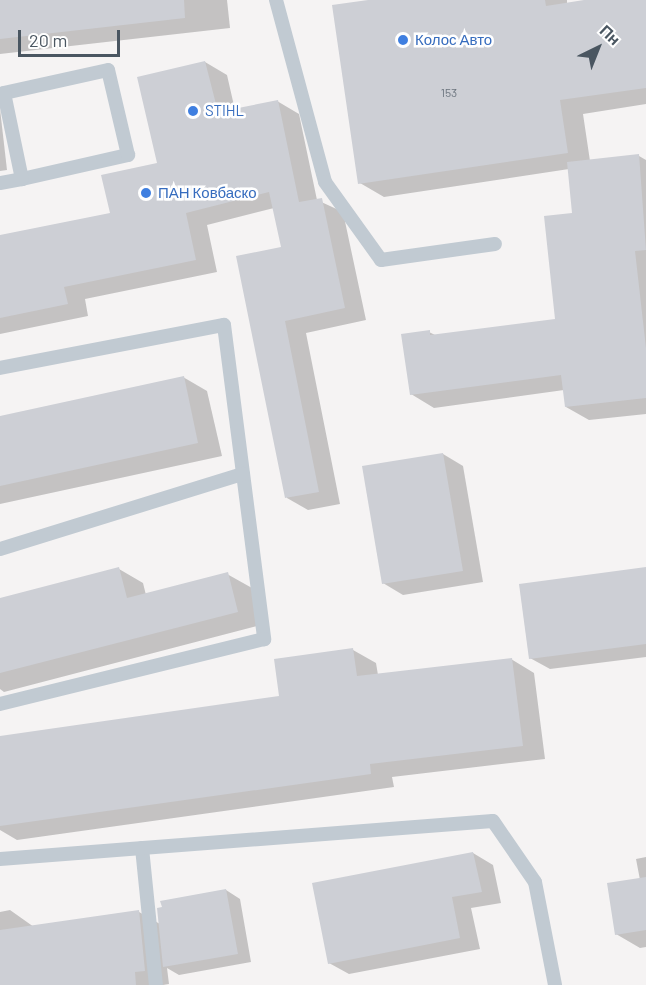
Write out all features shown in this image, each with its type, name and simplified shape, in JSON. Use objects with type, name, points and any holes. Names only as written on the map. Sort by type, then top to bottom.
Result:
[{"type":"lane","points":[[276,0],[324,182],[381,260],[495,244]]},
{"type":"lane","points":[[0,183],[22,179],[128,155],[108,70],[4,93],[22,179]]},
{"type":"lane","points":[[0,368],[224,325],[264,639],[0,704]]},
{"type":"lane","points":[[0,549],[243,474]]},
{"type":"lane","points":[[0,859],[493,821],[535,882],[555,985]]},
{"type":"lane","points":[[142,848],[156,985]]},
{"type":"building","points":[[0,0],[184,0],[185,18],[0,39]]},
{"type":"building","points":[[368,0],[545,0],[546,6],[584,0],[646,0],[646,88],[560,100],[568,153],[358,184],[332,5]]},
{"type":"building","points":[[205,61],[218,112],[278,100],[299,202],[322,198],[345,308],[285,321],[319,492],[285,498],[236,256],[281,247],[269,192],[186,213],[196,260],[64,287],[68,304],[0,318],[0,235],[110,213],[101,175],[157,163],[137,77]]},
{"type":"building","points":[[639,154],[646,250],[635,251],[646,348],[646,398],[565,407],[561,375],[410,395],[401,334],[430,330],[430,335],[555,319],[544,216],[572,213],[567,162]]},
{"type":"building","points":[[184,376],[198,443],[0,486],[0,416]]},
{"type":"building","points":[[443,453],[463,571],[382,584],[362,466]]},
{"type":"building","points":[[119,567],[127,598],[228,572],[238,612],[0,673],[0,598]]},
{"type":"building","points":[[646,567],[646,644],[529,659],[519,584]]},
{"type":"building","points":[[353,648],[357,676],[512,658],[523,746],[370,764],[371,774],[0,826],[0,736],[279,696],[274,659]]},
{"type":"building","points":[[473,852],[482,892],[452,897],[460,938],[328,964],[312,883]]},
{"type":"building","points":[[646,877],[646,930],[615,935],[607,883]]},
{"type":"building","points":[[226,889],[238,954],[163,967],[157,908],[162,907],[160,901]]},
{"type":"building","points":[[139,910],[145,971],[135,972],[136,985],[0,985],[0,930]]},
{"type":"place","name":"Колос Авто","points":[[403,40]]},
{"type":"place","name":"STIHL","points":[[193,111]]},
{"type":"place","name":"ПАН Ковбаско","points":[[146,193]]}]
